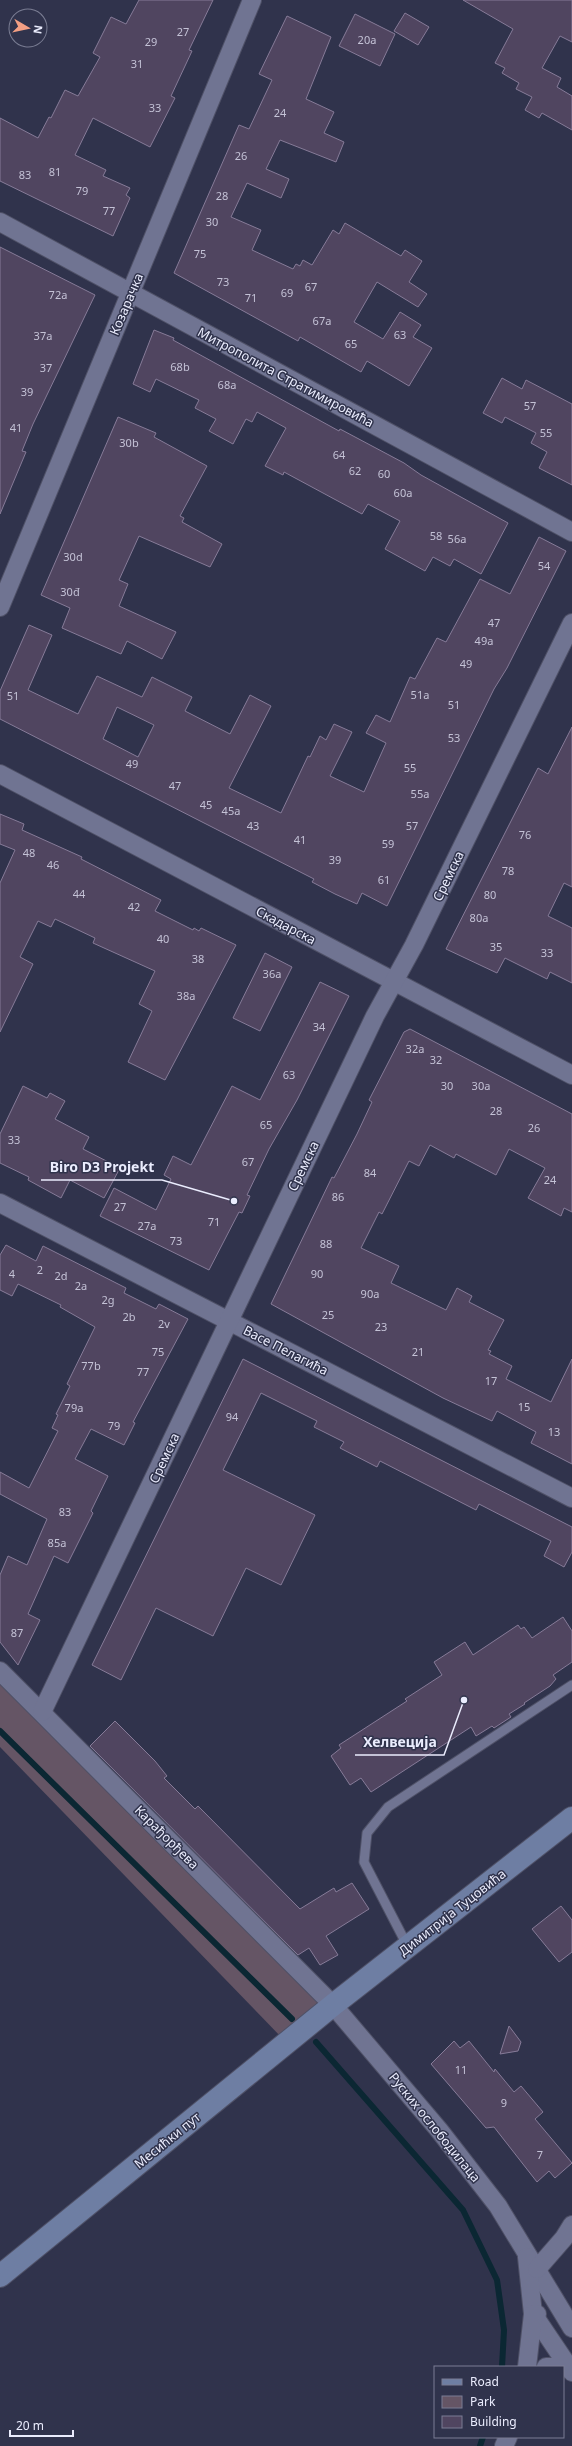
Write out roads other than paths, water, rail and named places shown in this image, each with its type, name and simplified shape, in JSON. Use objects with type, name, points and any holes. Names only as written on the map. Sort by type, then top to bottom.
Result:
[{"type":"street","name":"Козарачка","points":[[0,607],[252,0]]},
{"type":"street","name":"Митрополита Стратимировића","points":[[0,222],[572,532]]},
{"type":"street","name":"Сремска","points":[[42,1712],[375,1016],[395,983],[572,623]]},
{"type":"street","name":"Скадарска","points":[[0,774],[395,983],[572,1074]]},
{"type":"street","name":"Васе Пелагића","points":[[0,1203],[572,1498]]},
{"type":"street","name":"Карађорђева","points":[[0,1671],[333,2005]]},
{"type":"street","name":"Димитрија Туцовића","points":[[333,2005],[572,1818]]},
{"type":"street","name":"Руских ослободилаца","points":[[333,2005],[439,2130],[498,2206],[570,2325]]},
{"type":"street","name":"Месићки пут","points":[[0,2276],[333,2005]]},
{"type":"street","points":[[532,2262],[564,2238],[572,2225]]},
{"type":"street","name":"Руских ослободилаца","points":[[532,2262],[533,2314],[569,2369]]},
{"type":"street","name":"Руских ослободилаца","points":[[533,2314],[553,2315],[570,2325]]},
{"type":"street","points":[[527,2366],[533,2314]]},
{"type":"lane","points":[[408,1946],[364,1862],[367,1834],[388,1806],[572,1686]]},
{"type":"waterway","points":[[0,1731],[292,2019]]},
{"type":"waterway","points":[[316,2042],[463,2210],[497,2280],[504,2330],[502,2366]]},
{"type":"waterway","points":[[480,2446],[483,2438]]},
{"type":"place","name":"Biro D3 Projekt","points":[[234,1201]]},
{"type":"place","name":"Хелвеција","points":[[464,1700]]}]
